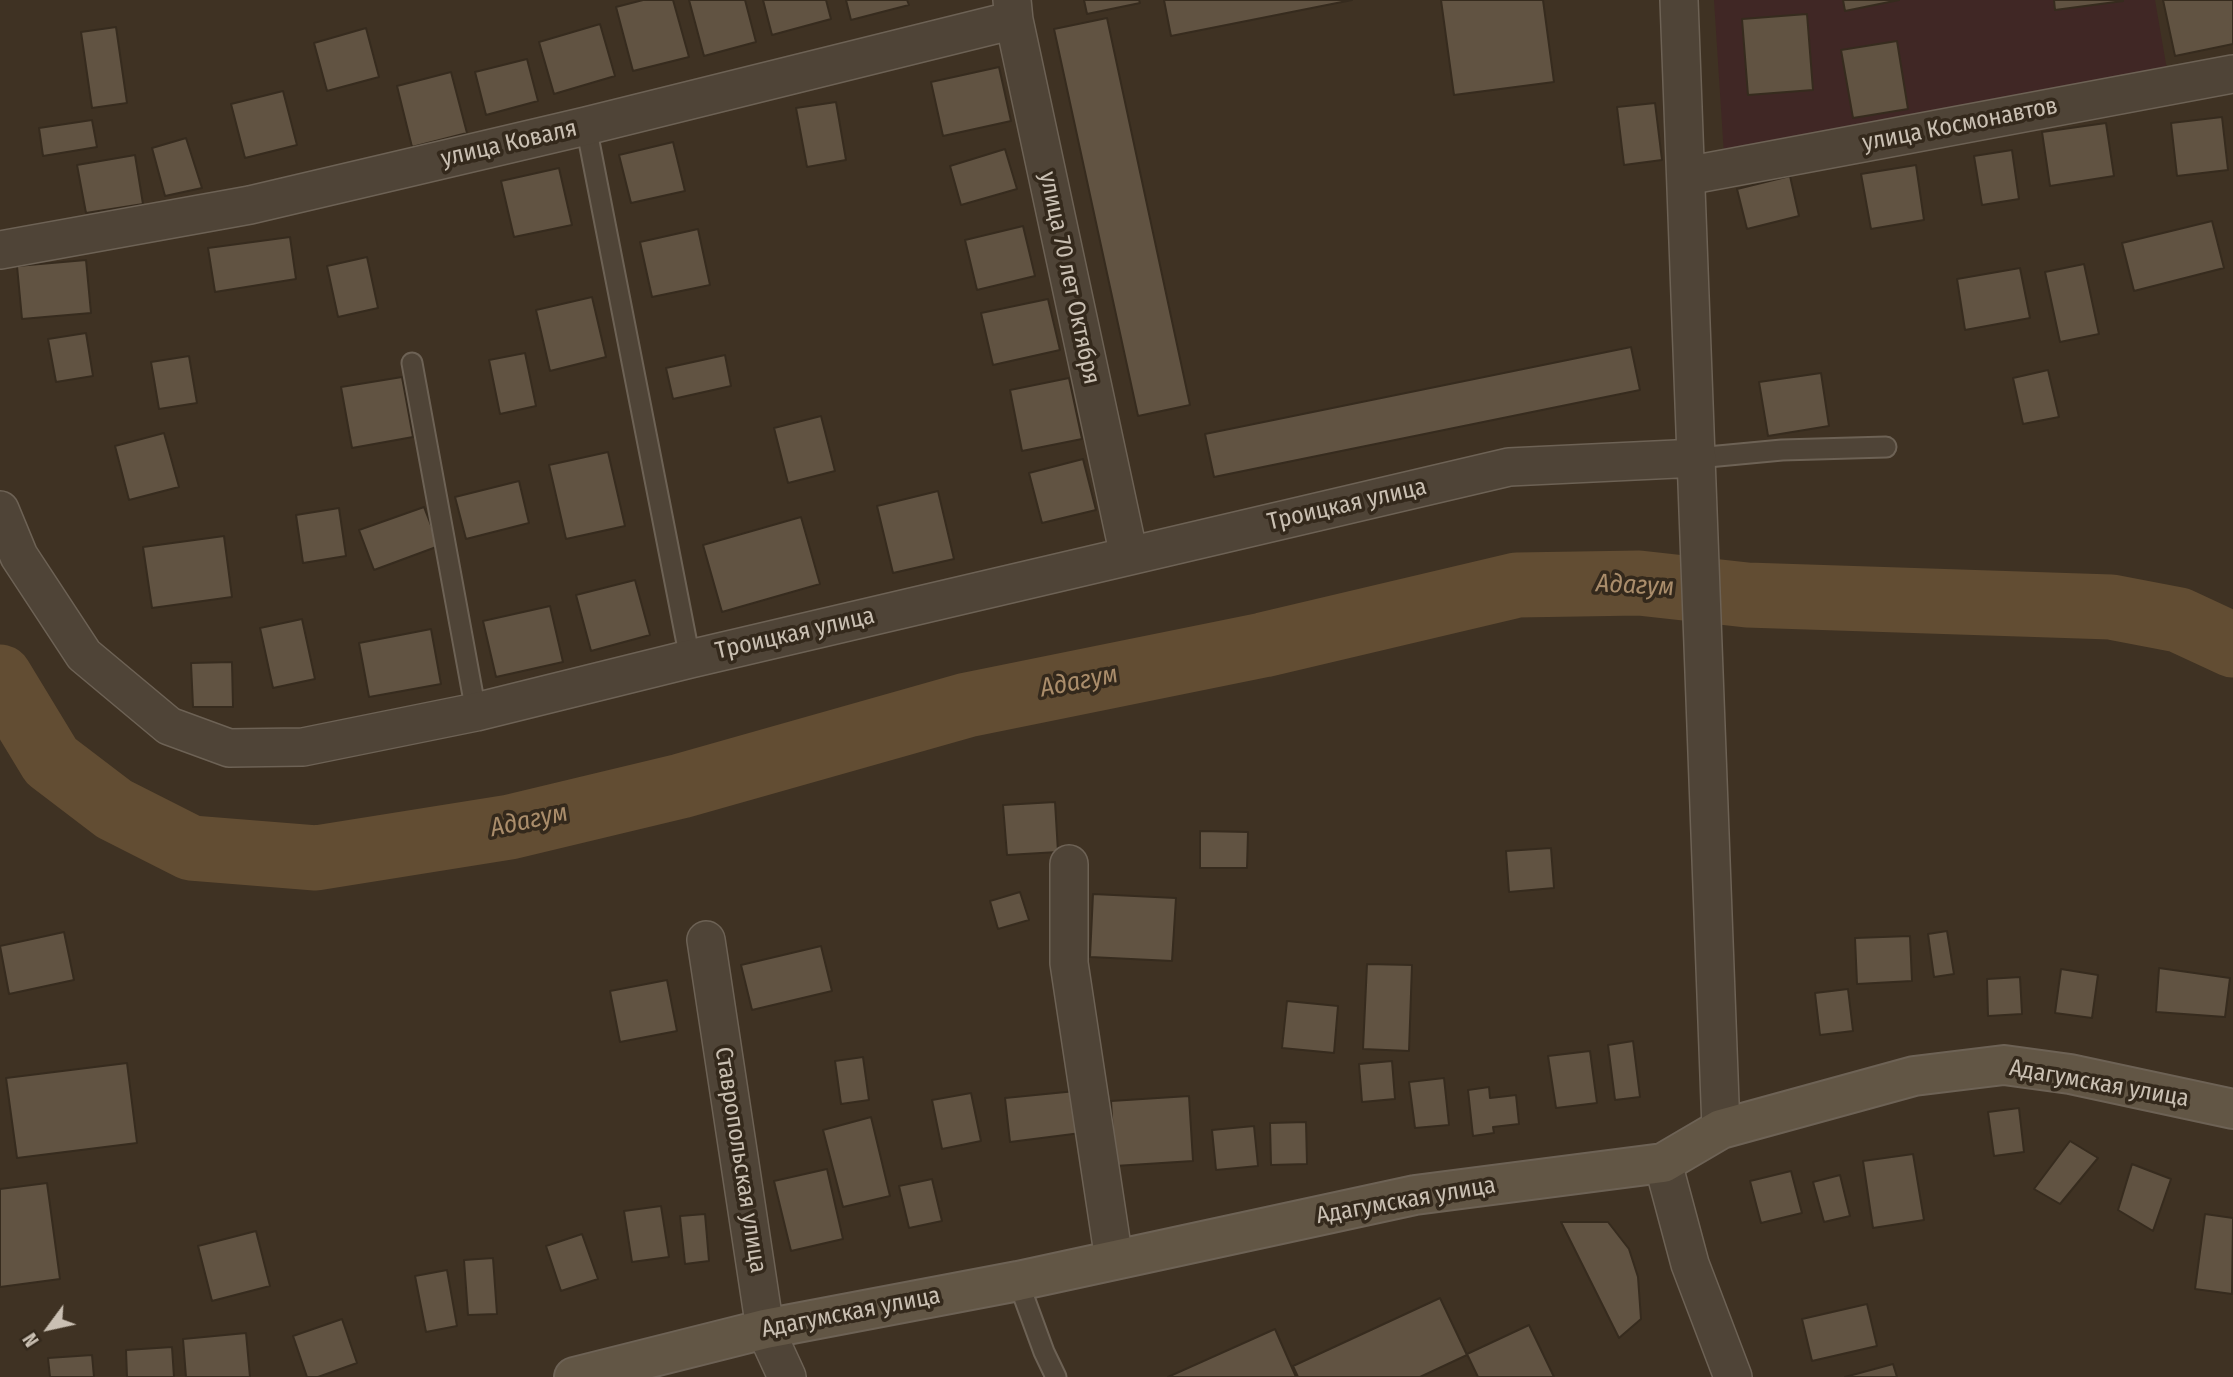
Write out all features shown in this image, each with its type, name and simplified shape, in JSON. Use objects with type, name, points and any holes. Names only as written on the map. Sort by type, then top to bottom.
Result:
[{"type":"main road","name":"Адагумская улица","points":[[574,1377],[765,1329],[1018,1281],[1415,1195],[1663,1163],[1721,1129],[1914,1076],[2004,1065],[2070,1074],[2233,1109]]},
{"type":"street","points":[[1679,0],[1721,1129]]},
{"type":"street","name":"улица Коваля","points":[[0,250],[250,205],[586,126],[1013,10]]},
{"type":"street","name":"улица 70 лет Октября","points":[[1013,10],[1129,556]]},
{"type":"street","name":"улица Космонавтов","points":[[1686,176],[2233,74]]},
{"type":"street","name":"Троицкая улица","points":[[0,510],[19,556],[84,655],[169,726],[229,748],[303,747],[476,712],[690,659],[1509,467],[1698,458]]},
{"type":"street","points":[[1069,864],[1069,963],[1114,1260]]},
{"type":"street","name":"Ставропольская улица","points":[[706,940],[765,1329],[787,1377]]},
{"type":"street","points":[[1663,1163],[1690,1264],[1733,1377]]},
{"type":"lane","points":[[586,126],[690,659]]},
{"type":"lane","points":[[412,363],[476,712]]},
{"type":"lane","points":[[1698,458],[1782,450],[1886,447]]},
{"type":"lane","points":[[1018,1281],[1056,1377]]},
{"type":"shaded area","points":[[1714,0],[2155,0],[2167,70],[1724,155]]},
{"type":"building","points":[[643,0],[673,0],[689,57],[633,71],[616,7]]},
{"type":"building","points":[[689,0],[745,0],[756,42],[704,56]]},
{"type":"building","points":[[763,0],[826,0],[831,19],[772,35]]},
{"type":"building","points":[[846,0],[907,0],[909,5],[851,20]]},
{"type":"building","points":[[1084,0],[1139,0],[1140,3],[1087,14]]},
{"type":"building","points":[[1164,0],[1352,0],[1171,36]]},
{"type":"building","points":[[1441,0],[1543,0],[1554,82],[1454,95]]},
{"type":"building","points":[[1843,0],[1899,0],[1845,11]]},
{"type":"building","points":[[2054,0],[2122,0],[2123,1],[2055,10]]},
{"type":"building","points":[[2163,0],[2233,0],[2233,44],[2175,56]]},
{"type":"building","points":[[1807,14],[1813,90],[1748,95],[1742,19]]},
{"type":"building","points":[[1107,18],[1190,405],[1138,416],[1054,29]]},
{"type":"building","points":[[600,24],[615,76],[554,94],[539,42]]},
{"type":"building","points":[[116,27],[127,103],[92,108],[81,32]]},
{"type":"building","points":[[366,28],[379,77],[327,91],[314,43]]},
{"type":"building","points":[[1897,41],[1908,109],[1853,118],[1841,50]]},
{"type":"building","points":[[527,59],[538,101],[486,115],[475,72]]},
{"type":"building","points":[[999,67],[1011,121],[943,136],[931,82]]},
{"type":"building","points":[[451,72],[467,133],[412,147],[397,86]]},
{"type":"building","points":[[283,91],[297,145],[245,158],[231,104]]},
{"type":"building","points":[[836,102],[846,160],[807,167],[796,108]]},
{"type":"building","points":[[1655,103],[1662,160],[1624,165],[1617,107]]},
{"type":"building","points":[[2222,117],[2228,170],[2177,176],[2171,123]]},
{"type":"building","points":[[92,120],[97,147],[43,156],[39,128]]},
{"type":"building","points":[[2106,123],[2114,176],[2050,186],[2042,132]]},
{"type":"building","points":[[186,138],[202,188],[165,196],[152,148]]},
{"type":"building","points":[[673,142],[685,191],[631,203],[619,155]]},
{"type":"building","points":[[1005,149],[1017,189],[961,205],[950,166]]},
{"type":"building","points":[[2012,150],[2019,199],[1982,205],[1974,156]]},
{"type":"building","points":[[135,155],[143,204],[86,213],[77,165]]},
{"type":"building","points":[[1916,165],[1924,220],[1871,229],[1861,174]]},
{"type":"building","points":[[559,168],[572,225],[514,237],[501,181]]},
{"type":"building","points":[[1790,176],[1799,216],[1747,229],[1737,189]]},
{"type":"building","points":[[2212,221],[2224,268],[2134,291],[2122,243]]},
{"type":"building","points":[[1023,226],[1035,276],[977,290],[965,240]]},
{"type":"building","points":[[698,229],[710,285],[652,297],[640,242]]},
{"type":"building","points":[[290,237],[296,279],[215,292],[208,248]]},
{"type":"building","points":[[367,257],[378,308],[338,317],[327,266]]},
{"type":"building","points":[[86,260],[91,313],[22,319],[17,266]]},
{"type":"building","points":[[2084,264],[2099,334],[2060,342],[2045,272]]},
{"type":"building","points":[[2020,268],[2030,318],[1965,330],[1957,279]]},
{"type":"building","points":[[592,297],[606,357],[550,371],[536,310]]},
{"type":"building","points":[[1048,299],[1060,350],[993,365],[981,313]]},
{"type":"building","points":[[86,333],[93,376],[56,382],[48,339]]},
{"type":"building","points":[[1631,347],[1640,390],[1214,477],[1205,434]]},
{"type":"building","points":[[525,353],[536,406],[500,414],[489,360]]},
{"type":"building","points":[[725,355],[731,386],[673,399],[666,368]]},
{"type":"building","points":[[189,356],[197,403],[159,409],[151,362]]},
{"type":"building","points":[[2048,370],[2059,417],[2023,424],[2013,378]]},
{"type":"building","points":[[1821,373],[1829,426],[1768,436],[1759,382]]},
{"type":"building","points":[[402,377],[413,437],[352,448],[341,387]]},
{"type":"building","points":[[1069,378],[1082,439],[1022,451],[1010,390]]},
{"type":"building","points":[[821,416],[835,471],[788,483],[774,428]]},
{"type":"building","points":[[164,433],[179,487],[129,500],[115,446]]},
{"type":"building","points":[[608,452],[625,526],[566,539],[549,465]]},
{"type":"building","points":[[1083,459],[1096,510],[1042,523],[1029,473]]},
{"type":"building","points":[[519,481],[529,523],[466,539],[455,497]]},
{"type":"building","points":[[938,491],[954,559],[893,573],[877,506]]},
{"type":"building","points":[[424,507],[439,546],[374,570],[359,530]]},
{"type":"building","points":[[339,508],[346,556],[303,563],[296,515]]},
{"type":"building","points":[[801,517],[820,584],[722,612],[703,545]]},
{"type":"building","points":[[224,536],[232,597],[152,608],[143,547]]},
{"type":"building","points":[[635,580],[650,635],[591,651],[576,595]]},
{"type":"building","points":[[550,606],[563,662],[496,677],[483,621]]},
{"type":"building","points":[[302,619],[315,679],[273,688],[260,628]]},
{"type":"building","points":[[431,629],[441,684],[369,697],[359,643]]},
{"type":"building","points":[[232,662],[233,707],[193,707],[191,663]]},
{"type":"building","points":[[1055,802],[1058,852],[1007,855],[1003,805]]},
{"type":"building","points":[[1200,831],[1248,832],[1247,868],[1200,868]]},
{"type":"building","points":[[1551,848],[1554,888],[1509,892],[1506,851]]},
{"type":"building","points":[[1020,892],[1029,920],[998,929],[990,901]]},
{"type":"building","points":[[1093,894],[1176,898],[1172,961],[1090,957]]},
{"type":"building","points":[[1947,931],[1954,974],[1934,977],[1928,934]]},
{"type":"building","points":[[64,932],[74,980],[9,994],[0,946]]},
{"type":"building","points":[[1910,936],[1912,981],[1857,984],[1855,938]]},
{"type":"building","points":[[821,946],[832,991],[752,1010],[741,965]]},
{"type":"building","points":[[1367,964],[1412,965],[1409,1051],[1363,1049]]},
{"type":"building","points":[[2159,968],[2230,978],[2225,1017],[2156,1012]]},
{"type":"building","points":[[2061,969],[2098,975],[2092,1018],[2055,1013]]},
{"type":"building","points":[[2020,977],[2022,1014],[1988,1016],[1987,979]]},
{"type":"building","points":[[667,980],[677,1031],[620,1042],[610,991]]},
{"type":"building","points":[[1848,989],[1853,1031],[1820,1035],[1815,993]]},
{"type":"building","points":[[1287,1001],[1338,1006],[1334,1053],[1282,1048]]},
{"type":"building","points":[[1633,1041],[1640,1097],[1615,1100],[1608,1045]]},
{"type":"building","points":[[1590,1051],[1597,1103],[1556,1108],[1548,1056]]},
{"type":"building","points":[[863,1057],[869,1100],[841,1104],[835,1061]]},
{"type":"building","points":[[1392,1061],[1395,1099],[1362,1102],[1359,1064]]},
{"type":"building","points":[[127,1063],[137,1143],[17,1158],[6,1078]]},
{"type":"building","points":[[1444,1078],[1449,1125],[1415,1128],[1409,1082]]},
{"type":"building","points":[[1489,1087],[1490,1098],[1516,1095],[1519,1124],[1493,1127],[1494,1133],[1473,1136],[1468,1090]]},
{"type":"building","points":[[1076,1091],[1081,1133],[1010,1142],[1005,1098]]},
{"type":"building","points":[[971,1093],[981,1141],[942,1149],[932,1100]]},
{"type":"building","points":[[1189,1096],[1193,1161],[1115,1166],[1111,1101]]},
{"type":"building","points":[[2019,1108],[2024,1152],[1994,1156],[1988,1112]]},
{"type":"building","points":[[871,1117],[890,1196],[843,1207],[823,1130]]},
{"type":"building","points":[[1306,1122],[1307,1164],[1271,1165],[1270,1123]]},
{"type":"building","points":[[1254,1126],[1258,1166],[1216,1170],[1212,1130]]},
{"type":"building","points":[[2070,1141],[2098,1158],[2060,1204],[2034,1189]]},
{"type":"building","points":[[1913,1154],[1924,1220],[1873,1228],[1863,1161]]},
{"type":"building","points":[[2132,1164],[2171,1179],[2153,1231],[2118,1210]]},
{"type":"building","points":[[827,1169],[843,1239],[791,1251],[774,1181]]},
{"type":"building","points":[[1791,1171],[1802,1213],[1761,1223],[1750,1181]]},
{"type":"building","points":[[1840,1175],[1850,1216],[1824,1222],[1813,1182]]},
{"type":"building","points":[[932,1179],[942,1221],[909,1228],[899,1186]]},
{"type":"building","points":[[47,1183],[60,1279],[0,1287],[0,1189]]},
{"type":"building","points":[[661,1206],[669,1257],[632,1262],[624,1211]]},
{"type":"building","points":[[705,1214],[709,1261],[685,1264],[680,1216]]},
{"type":"building","points":[[2205,1214],[2233,1218],[2232,1294],[2195,1289]]},
{"type":"building","points":[[1561,1222],[1608,1222],[1629,1249],[1638,1277],[1641,1319],[1619,1338]]},
{"type":"building","points":[[256,1231],[270,1286],[212,1301],[198,1246]]},
{"type":"building","points":[[582,1234],[598,1279],[561,1291],[546,1246]]},
{"type":"building","points":[[493,1258],[497,1314],[468,1315],[464,1260]]},
{"type":"building","points":[[447,1270],[457,1326],[426,1332],[415,1276]]},
{"type":"building","points":[[1440,1298],[1467,1355],[1420,1377],[1298,1377],[1293,1366]]},
{"type":"building","points":[[1867,1304],[1877,1346],[1812,1361],[1802,1319]]},
{"type":"building","points":[[342,1319],[357,1363],[318,1377],[307,1377],[293,1336]]},
{"type":"building","points":[[1529,1325],[1554,1377],[1478,1377],[1467,1354]]},
{"type":"building","points":[[1275,1329],[1296,1377],[1168,1377]]},
{"type":"building","points":[[246,1333],[250,1377],[186,1377],[183,1339]]},
{"type":"building","points":[[172,1347],[174,1377],[127,1377],[126,1350]]},
{"type":"building","points":[[92,1355],[94,1377],[50,1377],[48,1358]]},
{"type":"building","points":[[1893,1364],[1897,1377],[1845,1377]]},
{"type":"waterway","name":"Адагум","points":[[0,677],[51,761],[114,809],[191,848],[316,858],[510,827],[681,786],[967,705],[1263,645],[1517,585],[1639,583],[1747,595],[2111,607],[2179,620],[2233,645]]}]
